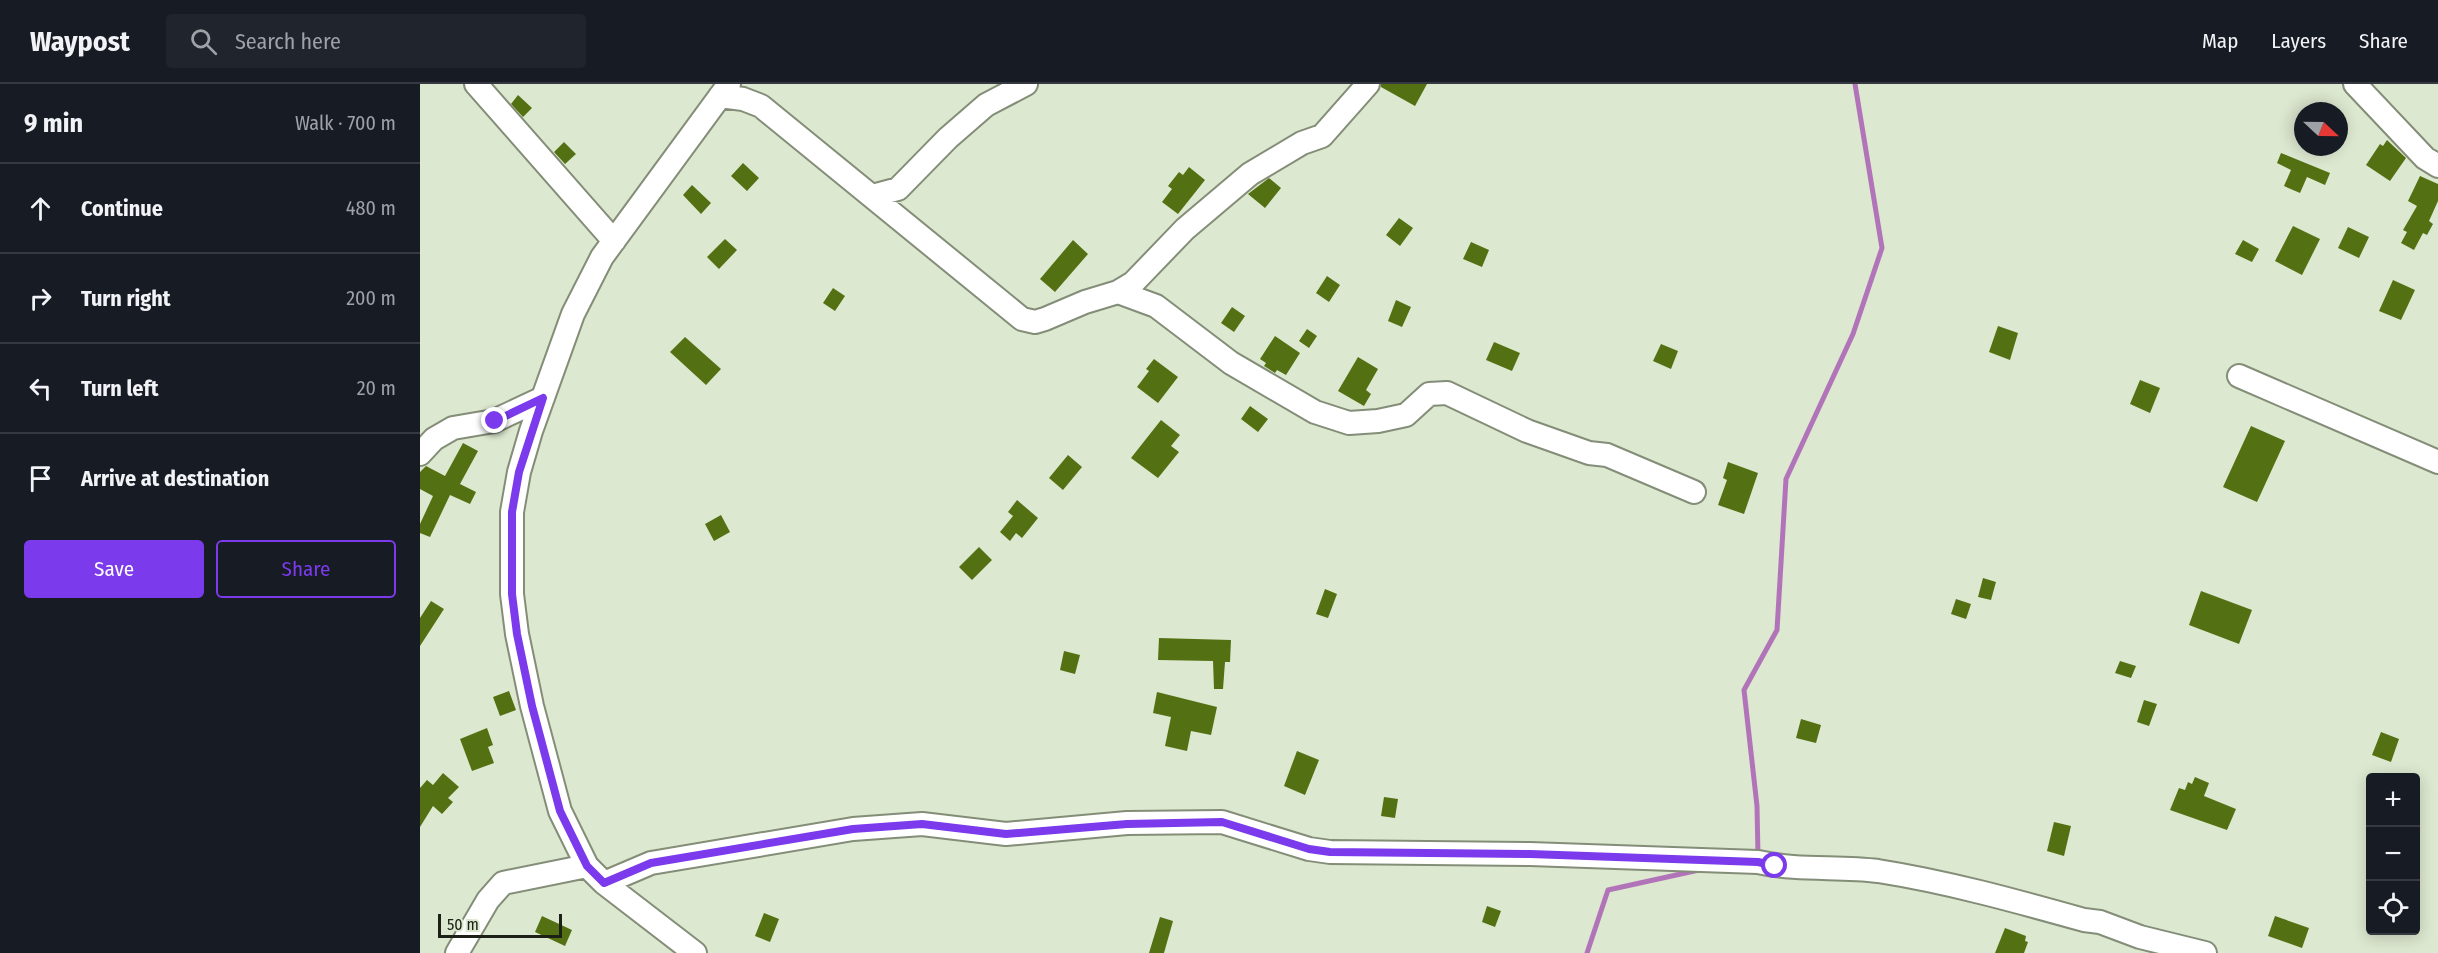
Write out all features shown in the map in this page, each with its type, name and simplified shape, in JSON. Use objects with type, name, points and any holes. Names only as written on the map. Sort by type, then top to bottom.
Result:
[{"type":"street","points":[[476,84],[614,241]]},
{"type":"street","points":[[872,196],[898,189],[948,138],[986,105],[1026,84]]},
{"type":"street","points":[[695,953],[604,883],[587,866],[560,811],[532,706],[517,634],[512,594],[512,512],[519,472],[573,314],[602,257],[724,90],[761,106],[824,160],[872,196],[1022,319],[1035,322],[1085,302],[1118,292],[1133,283],[1185,229],[1250,174],[1302,143],[1322,136],[1368,84]]},
{"type":"street","points":[[2355,84],[2425,158],[2438,166]]},
{"type":"street","points":[[1118,292],[1156,306],[1231,363],[1315,412],[1349,423],[1378,421],[1406,414],[1429,394],[1448,393],[1527,431],[1588,453],[1607,455],[1694,492]]},
{"type":"street","points":[[2239,376],[2438,462]]},
{"type":"street","points":[[420,454],[434,439],[453,428],[495,421],[543,398]]},
{"type":"street","points":[[604,883],[651,863],[853,829],[922,824],[1006,834],[1127,824],[1222,822],[1309,849],[1330,852],[1552,854],[1758,862],[1775,866],[1875,871],[1981,891],[2084,920],[2100,922],[2140,937],[2205,953]]},
{"type":"street","points":[[457,953],[488,900],[503,883],[587,866]]},
{"type":"building","points":[[1381,84],[1427,84],[1415,106],[1381,87]]},
{"type":"building","points":[[518,95],[532,108],[523,117],[511,104]]},
{"type":"building","points":[[2387,140],[2406,158],[2390,181],[2366,165],[2380,144],[2383,146]]},
{"type":"building","points":[[564,142],[576,154],[565,164],[554,152]]},
{"type":"building","points":[[2281,153],[2330,173],[2325,185],[2307,177],[2300,193],[2284,186],[2291,170],[2277,163]]},
{"type":"building","points":[[743,163],[759,178],[747,191],[731,176]]},
{"type":"building","points":[[1189,167],[1205,180],[1178,214],[1162,202],[1172,189],[1168,186],[1179,172],[1183,175]]},
{"type":"building","points":[[2420,176],[2438,184],[2438,201],[2429,221],[2433,224],[2427,235],[2423,233],[2414,250],[2401,243],[2407,232],[2403,230],[2417,206],[2408,201]]},
{"type":"building","points":[[1269,178],[1281,188],[1265,208],[1248,194]]},
{"type":"building","points":[[692,185],[711,203],[701,214],[683,195]]},
{"type":"building","points":[[1399,218],[1413,228],[1400,246],[1386,235]]},
{"type":"building","points":[[2293,226],[2320,239],[2302,275],[2275,261]]},
{"type":"building","points":[[2348,227],[2369,237],[2359,258],[2338,248]]},
{"type":"building","points":[[725,239],[737,250],[719,269],[707,257]]},
{"type":"building","points":[[1073,240],[1088,254],[1055,292],[1040,279]]},
{"type":"building","points":[[2243,240],[2259,249],[2252,262],[2235,254]]},
{"type":"building","points":[[1471,242],[1489,250],[1482,267],[1463,259]]},
{"type":"building","points":[[1327,276],[1340,285],[1329,302],[1316,293]]},
{"type":"building","points":[[2393,280],[2415,290],[2401,320],[2379,311]]},
{"type":"building","points":[[833,288],[845,296],[835,311],[823,303]]},
{"type":"building","points":[[1396,300],[1411,307],[1402,327],[1388,321]]},
{"type":"building","points":[[1232,307],[1245,316],[1234,332],[1221,323]]},
{"type":"building","points":[[1998,326],[2018,333],[2010,360],[1989,352]]},
{"type":"building","points":[[1307,329],[1317,336],[1309,348],[1299,341]]},
{"type":"building","points":[[1275,336],[1300,353],[1286,375],[1277,370],[1275,373],[1264,366],[1266,363],[1260,359]]},
{"type":"building","points":[[685,337],[721,369],[706,385],[670,352]]},
{"type":"building","points":[[1494,342],[1520,353],[1512,371],[1486,360]]},
{"type":"building","points":[[1661,344],[1678,351],[1671,369],[1653,361]]},
{"type":"building","points":[[1358,357],[1378,369],[1366,390],[1371,394],[1364,406],[1338,391]]},
{"type":"building","points":[[1154,359],[1178,377],[1158,403],[1137,387],[1149,371],[1146,369]]},
{"type":"building","points":[[2140,380],[2160,388],[2150,413],[2130,404]]},
{"type":"building","points":[[1250,406],[1268,419],[1258,432],[1241,419]]},
{"type":"building","points":[[1161,420],[1180,435],[1171,446],[1179,452],[1158,478],[1131,458]]},
{"type":"building","points":[[2251,426],[2285,441],[2257,502],[2223,487]]},
{"type":"building","points":[[463,443],[478,451],[460,484],[476,492],[470,504],[450,495],[430,537],[420,533],[420,524],[433,496],[420,489],[420,472],[426,466],[445,476]]},
{"type":"building","points":[[1068,455],[1082,467],[1063,490],[1049,478]]},
{"type":"building","points":[[1728,462],[1758,473],[1744,514],[1718,505],[1727,480],[1723,478]]},
{"type":"building","points":[[1017,500],[1038,518],[1022,538],[1016,533],[1010,541],[1000,532],[1013,516],[1008,512]]},
{"type":"building","points":[[721,515],[730,532],[714,541],[705,524]]},
{"type":"building","points":[[979,547],[992,560],[972,580],[959,567]]},
{"type":"building","points":[[1983,578],[1996,582],[1991,600],[1978,597]]},
{"type":"building","points":[[1325,589],[1337,594],[1328,618],[1316,614]]},
{"type":"building","points":[[2201,591],[2252,610],[2239,644],[2189,625]]},
{"type":"building","points":[[1956,599],[1971,604],[1966,619],[1951,614]]},
{"type":"building","points":[[431,601],[444,609],[420,646],[420,618]]},
{"type":"building","points":[[1159,638],[1231,640],[1230,662],[1225,662],[1223,689],[1214,689],[1213,661],[1158,660]]},
{"type":"building","points":[[1064,651],[1080,655],[1075,674],[1060,670]]},
{"type":"building","points":[[2120,661],[2136,666],[2131,678],[2115,673]]},
{"type":"building","points":[[509,691],[516,710],[500,716],[493,697]]},
{"type":"building","points":[[1157,692],[1217,707],[1211,735],[1191,731],[1187,751],[1165,746],[1171,717],[1153,713]]},
{"type":"building","points":[[2144,700],[2157,704],[2149,726],[2137,722]]},
{"type":"building","points":[[1801,719],[1821,725],[1816,743],[1796,738]]},
{"type":"building","points":[[487,728],[493,745],[488,747],[494,763],[472,771],[460,739]]},
{"type":"building","points":[[2381,732],[2399,739],[2391,762],[2372,755]]},
{"type":"building","points":[[1297,751],[1319,760],[1305,795],[1284,786]]},
{"type":"building","points":[[443,773],[459,787],[448,798],[453,802],[442,814],[433,806],[420,827],[420,788],[427,780],[433,785]]},
{"type":"building","points":[[2195,777],[2209,783],[2204,796],[2236,809],[2227,830],[2170,810],[2179,788],[2185,790],[2188,782],[2192,784]]},
{"type":"building","points":[[1384,797],[1398,799],[1395,818],[1381,816]]},
{"type":"building","points":[[2054,822],[2071,826],[2064,856],[2047,851]]},
{"type":"building","points":[[1487,906],[1501,911],[1495,927],[1482,922]]},
{"type":"building","points":[[764,913],[779,919],[770,942],[755,936]]},
{"type":"building","points":[[542,916],[572,930],[565,946],[535,932]]},
{"type":"building","points":[[2275,916],[2309,928],[2302,948],[2268,936]]},
{"type":"building","points":[[1160,917],[1173,921],[1164,953],[1149,953]]},
{"type":"building","points":[[2005,928],[2026,936],[2025,941],[2028,942],[2024,953],[1995,953]]},
{"type":"waterway","points":[[1758,856],[1757,806],[1744,690],[1777,630],[1786,479],[1853,334],[1882,248],[1855,84]]},
{"type":"waterway","points":[[1587,953],[1608,890],[1699,870]]},
{"type":"route","points":[[495,421],[543,398],[519,472],[512,512],[512,594],[517,634],[532,706],[560,811],[587,866],[604,883],[651,863],[853,829],[922,824],[1006,834],[1127,824],[1222,822],[1309,849],[1330,852],[1530,854],[1758,862],[1775,866]]}]
